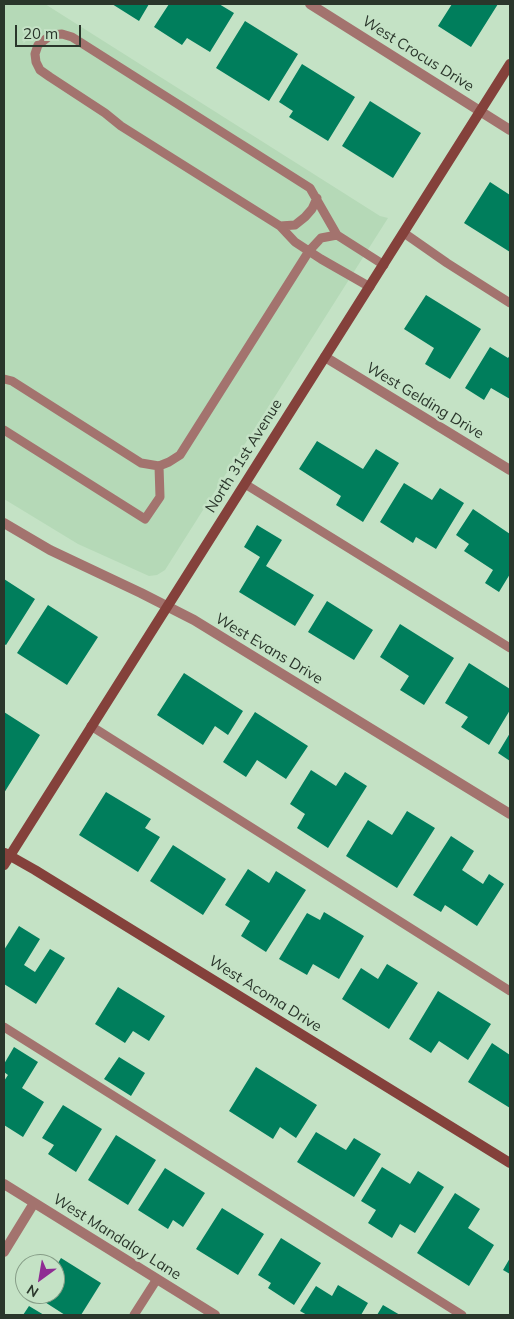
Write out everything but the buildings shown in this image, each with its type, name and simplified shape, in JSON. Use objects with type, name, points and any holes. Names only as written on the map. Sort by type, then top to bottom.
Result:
[{"type":"street","name":"West Crocus Drive","points":[[310,4],[510,130]]},
{"type":"street","name":"North 31st Avenue","points":[[6,858],[168,606],[510,64]]},
{"type":"street","name":"West Gelding Drive","points":[[325,357],[510,470]]},
{"type":"street","name":"West Evans Drive","points":[[4,523],[50,550],[194,620],[510,814]]},
{"type":"street","name":"West Acoma Drive","points":[[6,858],[35,870],[510,1163]]},
{"type":"street","name":"West Mandalay Lane","points":[[4,1184],[215,1315]]},
{"type":"street","points":[[4,1252],[34,1203]]},
{"type":"lane","points":[[370,287],[295,242],[280,226],[121,126],[105,112],[40,70],[35,54],[38,45],[51,35],[62,34],[72,37],[310,188],[337,235],[384,265]]},
{"type":"lane","points":[[280,226],[295,225],[312,209],[317,198]]},
{"type":"lane","points":[[404,234],[510,302]]},
{"type":"lane","points":[[4,379],[12,381],[141,463],[159,466],[180,455],[309,251],[322,238],[337,235]]},
{"type":"lane","points":[[4,430],[145,520],[160,497],[159,466]]},
{"type":"lane","points":[[245,484],[510,648]]},
{"type":"lane","points":[[91,726],[510,991]]},
{"type":"lane","points":[[4,1027],[462,1315]]},
{"type":"lane","points":[[134,1315],[157,1279]]},
{"type":"shaded area","points":[[4,4],[45,4],[380,216],[388,218],[165,570],[157,575],[149,576],[78,544],[4,499]]}]
